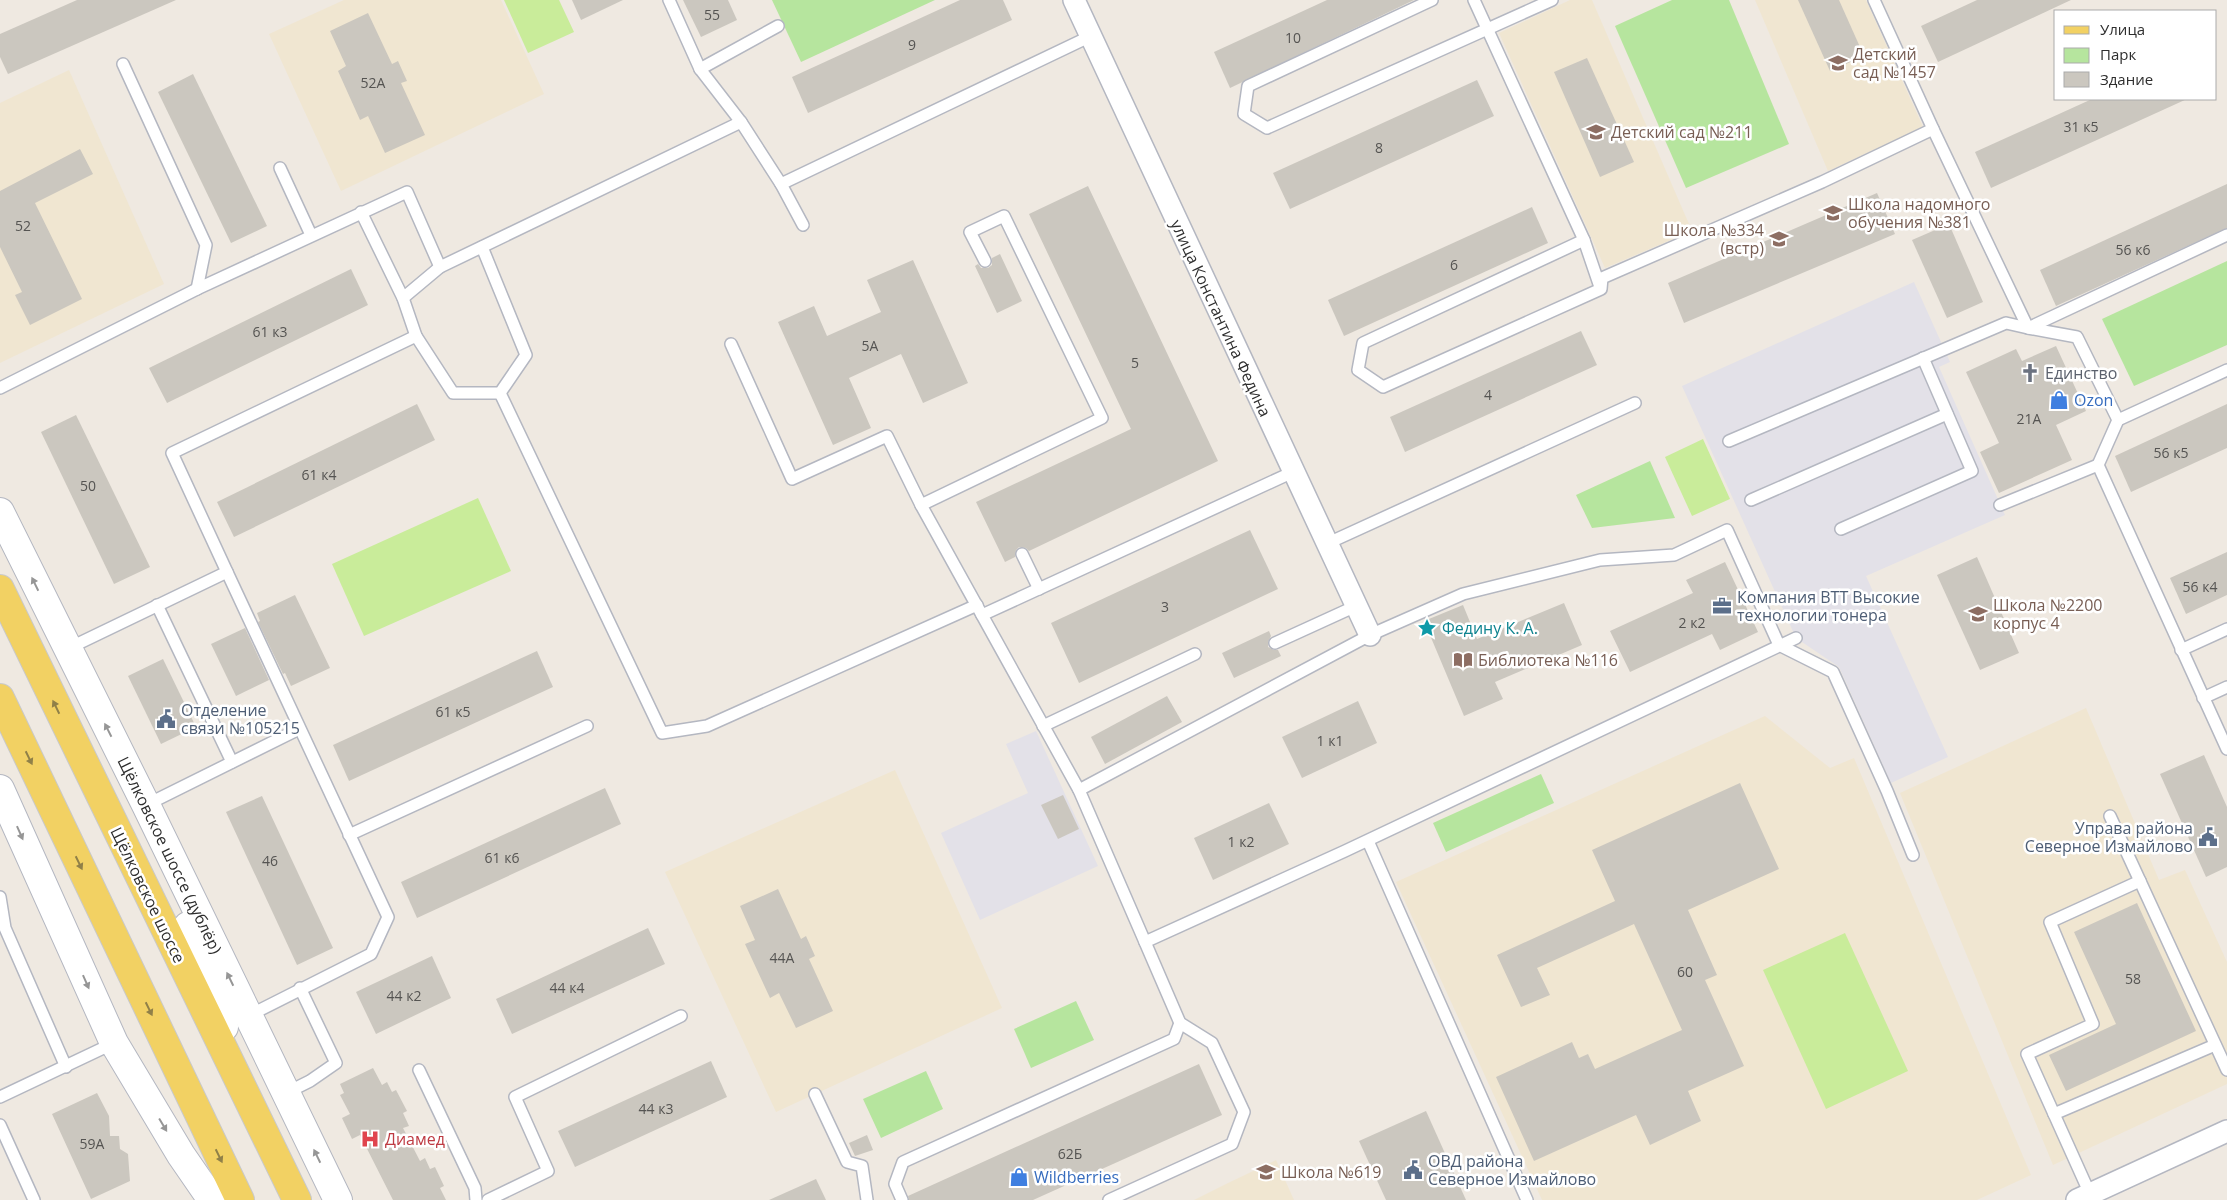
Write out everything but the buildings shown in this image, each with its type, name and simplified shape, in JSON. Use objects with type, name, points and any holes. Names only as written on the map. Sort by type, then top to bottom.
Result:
[{"type":"main road","name":"Щёлковское шоссе (дублёр)","points":[[0,512],[146,804],[338,1200]]},
{"type":"main road","name":"Щёлковское шоссе","points":[[0,589],[297,1200]]},
{"type":"main road","points":[[0,698],[240,1200]]},
{"type":"main road","points":[[0,789],[114,1043],[181,1155],[212,1200]]},
{"type":"main road","points":[[146,804],[250,1102]]},
{"type":"street","name":"улица Константина Федина","points":[[1074,0],[1370,635]]},
{"type":"street","points":[[2084,1197],[2227,1131]]},
{"type":"lane","points":[[669,0],[700,69],[741,122],[781,184],[803,225]]},
{"type":"lane","points":[[1432,0],[1248,86],[1244,114],[1266,128],[1552,0]]},
{"type":"lane","points":[[1474,0],[1584,240],[1601,289]]},
{"type":"lane","points":[[1874,0],[2028,328]]},
{"type":"lane","points":[[700,69],[778,26]]},
{"type":"lane","points":[[781,184],[1091,36]]},
{"type":"lane","points":[[123,64],[206,245],[197,289]]},
{"type":"lane","points":[[403,298],[440,267],[741,122]]},
{"type":"lane","points":[[1601,289],[1602,278],[1822,182],[1934,128]]},
{"type":"lane","points":[[280,168],[311,235]]},
{"type":"lane","points":[[0,388],[197,289],[407,192],[440,267]]},
{"type":"lane","points":[[361,212],[403,298],[416,336],[453,393],[500,393]]},
{"type":"lane","points":[[921,505],[1102,418],[1004,216],[970,232],[985,261]]},
{"type":"lane","points":[[2028,328],[2227,235]]},
{"type":"lane","points":[[1584,240],[1363,343],[1358,370],[1383,387],[1601,289]]},
{"type":"lane","points":[[482,247],[526,355],[500,393]]},
{"type":"lane","points":[[1729,441],[2006,323],[2077,337],[2118,420]]},
{"type":"lane","points":[[248,1016],[300,988],[371,954],[388,917],[172,453],[416,336]]},
{"type":"lane","points":[[731,344],[792,479],[887,436],[921,505],[1079,790],[1180,1024],[1212,1043],[1244,1112],[1232,1144],[1109,1200]]},
{"type":"lane","points":[[1841,529],[1972,471],[1923,358]]},
{"type":"lane","points":[[2000,505],[2098,465],[2118,420],[2227,370]]},
{"type":"lane","points":[[500,393],[662,733],[706,726],[979,610],[1038,589],[1293,472]]},
{"type":"lane","points":[[1326,544],[1636,403]]},
{"type":"lane","points":[[1751,500],[1947,414]]},
{"type":"lane","points":[[2098,465],[2227,750]]},
{"type":"lane","points":[[1079,790],[1370,635],[1463,594],[1600,560],[1674,555],[1727,530],[1779,644],[1833,672],[1887,791],[1913,856]]},
{"type":"lane","points":[[1022,554],[1038,589]]},
{"type":"lane","points":[[67,649],[227,572]]},
{"type":"lane","points":[[157,605],[232,762]]},
{"type":"lane","points":[[1275,643],[1356,606]]},
{"type":"lane","points":[[2181,650],[2227,629]]},
{"type":"lane","points":[[1145,942],[1368,840],[1779,644],[1796,638]]},
{"type":"lane","points":[[1043,726],[1195,654]]},
{"type":"lane","points":[[2203,698],[2227,688]]},
{"type":"lane","points":[[349,835],[587,726]]},
{"type":"lane","points":[[146,804],[300,729]]},
{"type":"lane","points":[[2110,816],[2227,1070]]},
{"type":"lane","points":[[1368,840],[1526,1200]]},
{"type":"lane","points":[[2084,1197],[2054,1114],[2027,1054],[2093,1024],[2050,922],[2140,880]]},
{"type":"lane","points":[[0,897],[5,928],[66,1067]]},
{"type":"lane","points":[[286,1092],[310,1081],[336,1063],[300,988]]},
{"type":"lane","points":[[488,1200],[548,1171],[515,1097],[681,1016]]},
{"type":"lane","points":[[902,1200],[895,1184],[903,1162],[1174,1039],[1180,1024]]},
{"type":"lane","points":[[0,1097],[114,1043]]},
{"type":"lane","points":[[2054,1114],[2215,1044]]},
{"type":"lane","points":[[419,1070],[474,1188],[476,1200]]},
{"type":"lane","points":[[815,1094],[847,1162],[862,1166],[866,1200]]},
{"type":"lane","points":[[0,1125],[34,1200]]},
{"type":"shaded area","points":[[344,0],[501,0],[544,94],[341,191],[269,34]]},
{"type":"shaded area","name":"Детский сад №211","points":[[1570,0],[1592,0],[1692,231],[1605,268],[1499,33]]},
{"type":"shaded area","name":"Детский сад №1457","points":[[1755,0],[1866,0],[1923,127],[1828,171]]},
{"type":"shaded area","points":[[69,70],[164,284],[0,363],[0,103]]},
{"type":"shaded area","points":[[1914,282],[1950,362],[1939,367],[2005,515],[1866,576],[1948,757],[1891,783],[1839,667],[1796,638],[1682,386]]},
{"type":"shaded area","points":[[2086,708],[2159,880],[2185,870],[2227,962],[2227,1084],[2053,1165],[1900,793]]},
{"type":"shaded area","points":[[1765,716],[1830,768],[1854,758],[2031,1175],[1977,1200],[1542,1200],[1396,882]]},
{"type":"shaded area","points":[[1036,731],[1098,866],[980,920],[941,833],[1028,793],[1006,744]]},
{"type":"shaded area","points":[[895,770],[1002,1008],[776,1112],[665,872]]},
{"type":"shaded area","name":"Школа №619","points":[[1276,1160],[1294,1200],[1194,1200],[1226,1184]]},
{"type":"green space","points":[[504,0],[559,0],[574,32],[528,53]]},
{"type":"green space","points":[[772,0],[935,0],[801,62]]},
{"type":"green space","points":[[1672,0],[1729,0],[1789,144],[1686,188],[1615,26]]},
{"type":"green space","points":[[2227,261],[2227,345],[2134,386],[2102,319]]},
{"type":"green space","points":[[1703,439],[1730,499],[1692,516],[1665,457]]},
{"type":"green space","points":[[1650,461],[1675,518],[1592,528],[1576,495]]},
{"type":"green space","points":[[478,498],[511,571],[364,636],[332,564]]},
{"type":"green space","points":[[1541,774],[1554,803],[1446,852],[1433,823]]},
{"type":"green space","points":[[1845,933],[1908,1071],[1826,1109],[1763,970]]},
{"type":"green space","points":[[1076,1001],[1094,1040],[1031,1068],[1014,1029]]},
{"type":"green space","points":[[926,1071],[943,1109],[881,1138],[863,1099]]},
{"type":"place","name":"Детский сад №1457","points":[[1838,63]]},
{"type":"place","name":"Детский сад №211","points":[[1596,132]]},
{"type":"place","name":"Школа надомного обучения №381","points":[[1833,213]]},
{"type":"place","name":"Школа №334 (встр)","points":[[1779,239]]},
{"type":"place","name":"Единство","points":[[2030,373]]},
{"type":"place","name":"Ozon","points":[[2059,400]]},
{"type":"place","name":"Компания ВТТ Высокие технологии тонера","points":[[1722,606]]},
{"type":"place","name":"Школа №2200 корпус 4","points":[[1978,614]]},
{"type":"place","name":"Федину К. А.","points":[[1427,628]]},
{"type":"place","name":"Библиотека №116","points":[[1463,660]]},
{"type":"place","name":"Отделение связи №105215","points":[[166,719]]},
{"type":"place","name":"Управа района Северное Измайлово","points":[[2208,837]]},
{"type":"place","name":"Диамед","points":[[370,1139]]},
{"type":"place","name":"ОВД района Северное Измайлово","points":[[1413,1170]]},
{"type":"place","name":"Школа №619","points":[[1266,1172]]},
{"type":"place","name":"Wildberries","points":[[1019,1177]]}]
